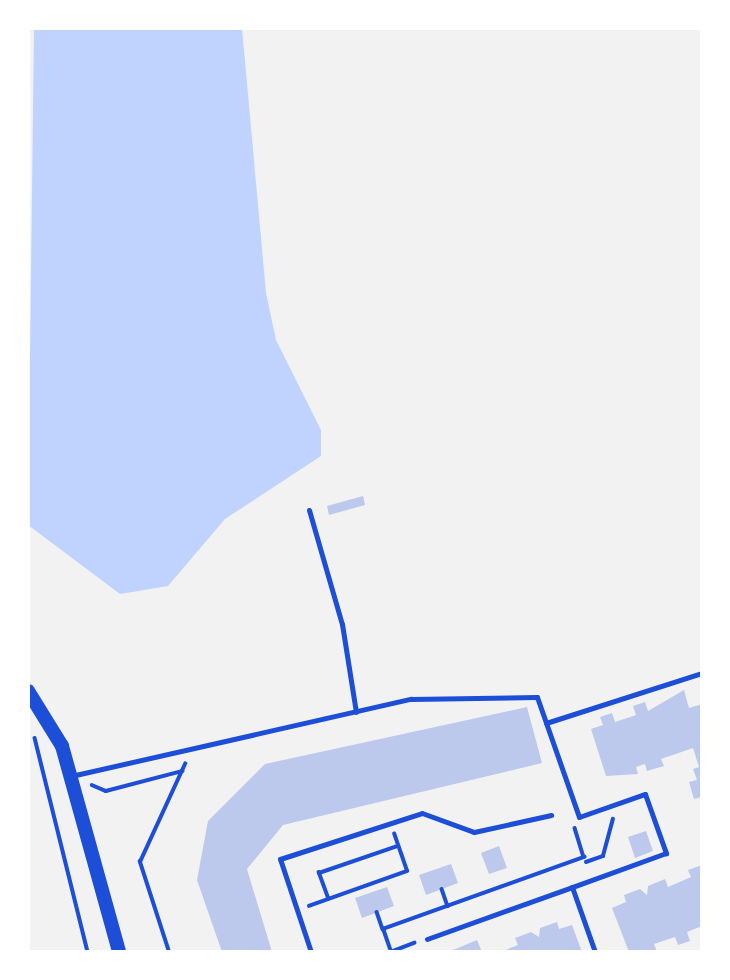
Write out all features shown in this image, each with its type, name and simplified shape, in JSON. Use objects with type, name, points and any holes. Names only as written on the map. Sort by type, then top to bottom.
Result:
[{"type":"main road","points":[[28,691],[62,746],[120,952]]},
{"type":"lane","points":[[309,510],[342,624],[356,712]]},
{"type":"lane","points":[[546,723],[702,673]]},
{"type":"lane","points":[[71,776],[411,699],[537,697],[579,817],[645,794],[666,853],[427,939]]},
{"type":"lane","points":[[311,952],[281,859],[422,813],[474,832],[551,815]]},
{"type":"lane","points":[[572,887],[595,952]]},
{"type":"path","points":[[35,735],[88,952]]},
{"type":"path","points":[[169,952],[140,862],[192,749]]},
{"type":"path","points":[[71,776],[106,791],[182,771]]},
{"type":"path","points":[[383,929],[603,856],[617,804]]},
{"type":"path","points":[[579,817],[572,820],[592,880]]},
{"type":"path","points":[[297,910],[407,871],[390,824]]},
{"type":"path","points":[[328,899],[319,873],[398,846]]},
{"type":"path","points":[[442,889],[448,906]]},
{"type":"path","points":[[377,912],[391,952],[427,939]]},
{"type":"water","points":[[34,28],[242,28],[266,293],[276,340],[321,430],[321,456],[225,519],[168,586],[120,594],[28,525]]},
{"type":"building","points":[[363,496],[365,505],[329,515],[327,506]]},
{"type":"building","points":[[684,690],[689,708],[702,704],[702,797],[694,799],[689,782],[697,780],[693,769],[699,767],[693,748],[661,759],[664,766],[647,771],[645,764],[636,767],[638,774],[606,776],[591,729],[603,725],[600,717],[612,713],[615,722],[636,715],[633,706],[645,702],[648,711]]},
{"type":"building","points":[[527,707],[542,763],[283,825],[247,869],[272,952],[222,952],[197,880],[208,821],[265,764]]},
{"type":"building","points":[[646,831],[653,851],[635,858],[628,837]]},
{"type":"building","points":[[499,846],[507,868],[489,874],[481,853]]},
{"type":"building","points":[[451,864],[458,883],[426,895],[419,875]]},
{"type":"building","points":[[702,865],[702,926],[687,932],[690,941],[678,945],[675,937],[654,944],[657,952],[629,952],[612,908],[626,902],[624,895],[640,889],[647,895],[648,886],[665,879],[668,887],[691,877],[688,870]]},
{"type":"building","points":[[387,887],[394,906],[362,918],[355,898]]},
{"type":"building","points":[[557,922],[559,929],[572,925],[582,952],[501,952],[518,945],[515,938],[531,932],[539,937],[540,928]]},
{"type":"building","points":[[477,940],[482,952],[447,952],[458,948]]}]
